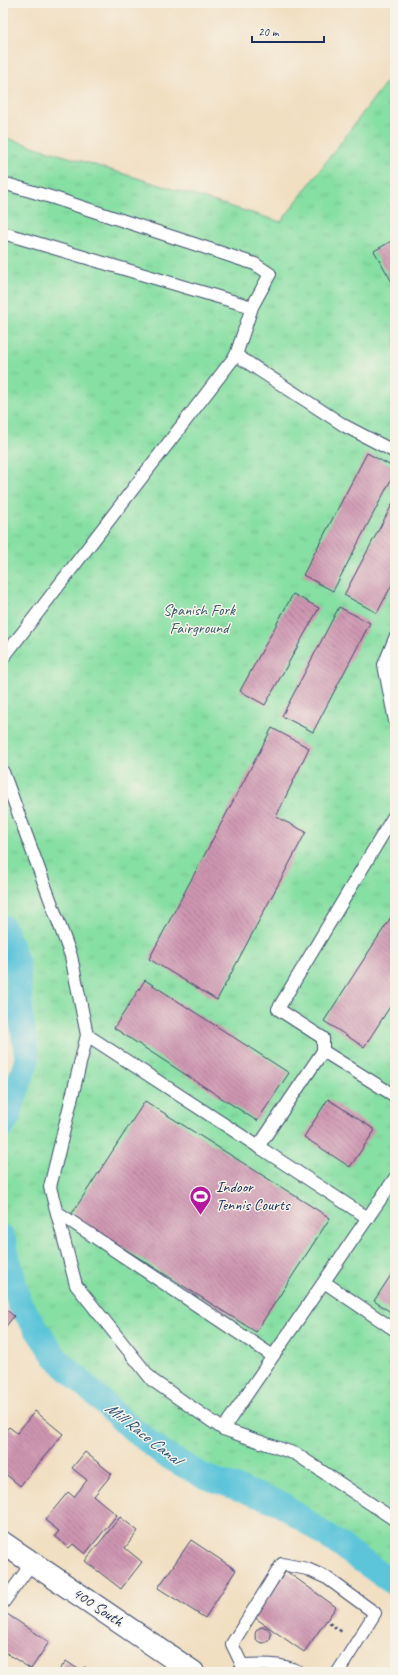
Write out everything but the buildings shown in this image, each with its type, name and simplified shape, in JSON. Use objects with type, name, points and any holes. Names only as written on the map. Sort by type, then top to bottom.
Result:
[{"type":"street","name":"400 South","points":[[3,1543],[193,1672]]},
{"type":"lane","points":[[3,183],[54,198],[255,264],[270,274],[252,307],[236,355],[3,658]]},
{"type":"lane","points":[[3,232],[252,307]]},
{"type":"lane","points":[[236,355],[345,426],[395,452]]},
{"type":"lane","points":[[395,638],[384,665],[395,721]]},
{"type":"lane","points":[[3,772],[71,956],[86,1035],[50,1187],[76,1285],[152,1380],[223,1429],[296,1454],[395,1520]]},
{"type":"lane","points":[[258,1147],[323,1051],[323,1038],[278,1009],[395,814]]},
{"type":"lane","points":[[86,1035],[368,1218]]},
{"type":"lane","points":[[323,1051],[395,1096]]},
{"type":"lane","points":[[223,1429],[395,1178]]},
{"type":"lane","points":[[57,1212],[273,1356]]},
{"type":"lane","points":[[324,1282],[395,1330]]},
{"type":"lane","points":[[3,1603],[32,1563]]},
{"type":"lane","points":[[299,1672],[289,1666],[259,1664],[240,1669],[232,1644],[282,1564],[307,1569],[327,1578],[375,1613],[338,1672]]},
{"type":"green space","name":"Spanish Fork Fairground","points":[[395,70],[395,1584],[280,1503],[203,1476],[165,1455],[125,1423],[56,1358],[19,1303],[3,1238],[3,1126],[8,1117],[27,1059],[21,1017],[3,1022],[3,137],[281,222]]},
{"type":"waterway","name":"Mill Race Canal","points":[[3,927],[17,962],[21,1017],[27,1059],[8,1117],[3,1126]]},
{"type":"waterway","name":"Mill Race Canal","points":[[3,1238],[19,1303],[56,1358],[125,1423],[165,1455],[203,1476],[280,1503],[395,1584]]},
{"type":"place","name":"Indoor Tennis Courts","points":[[201,1216]]}]
